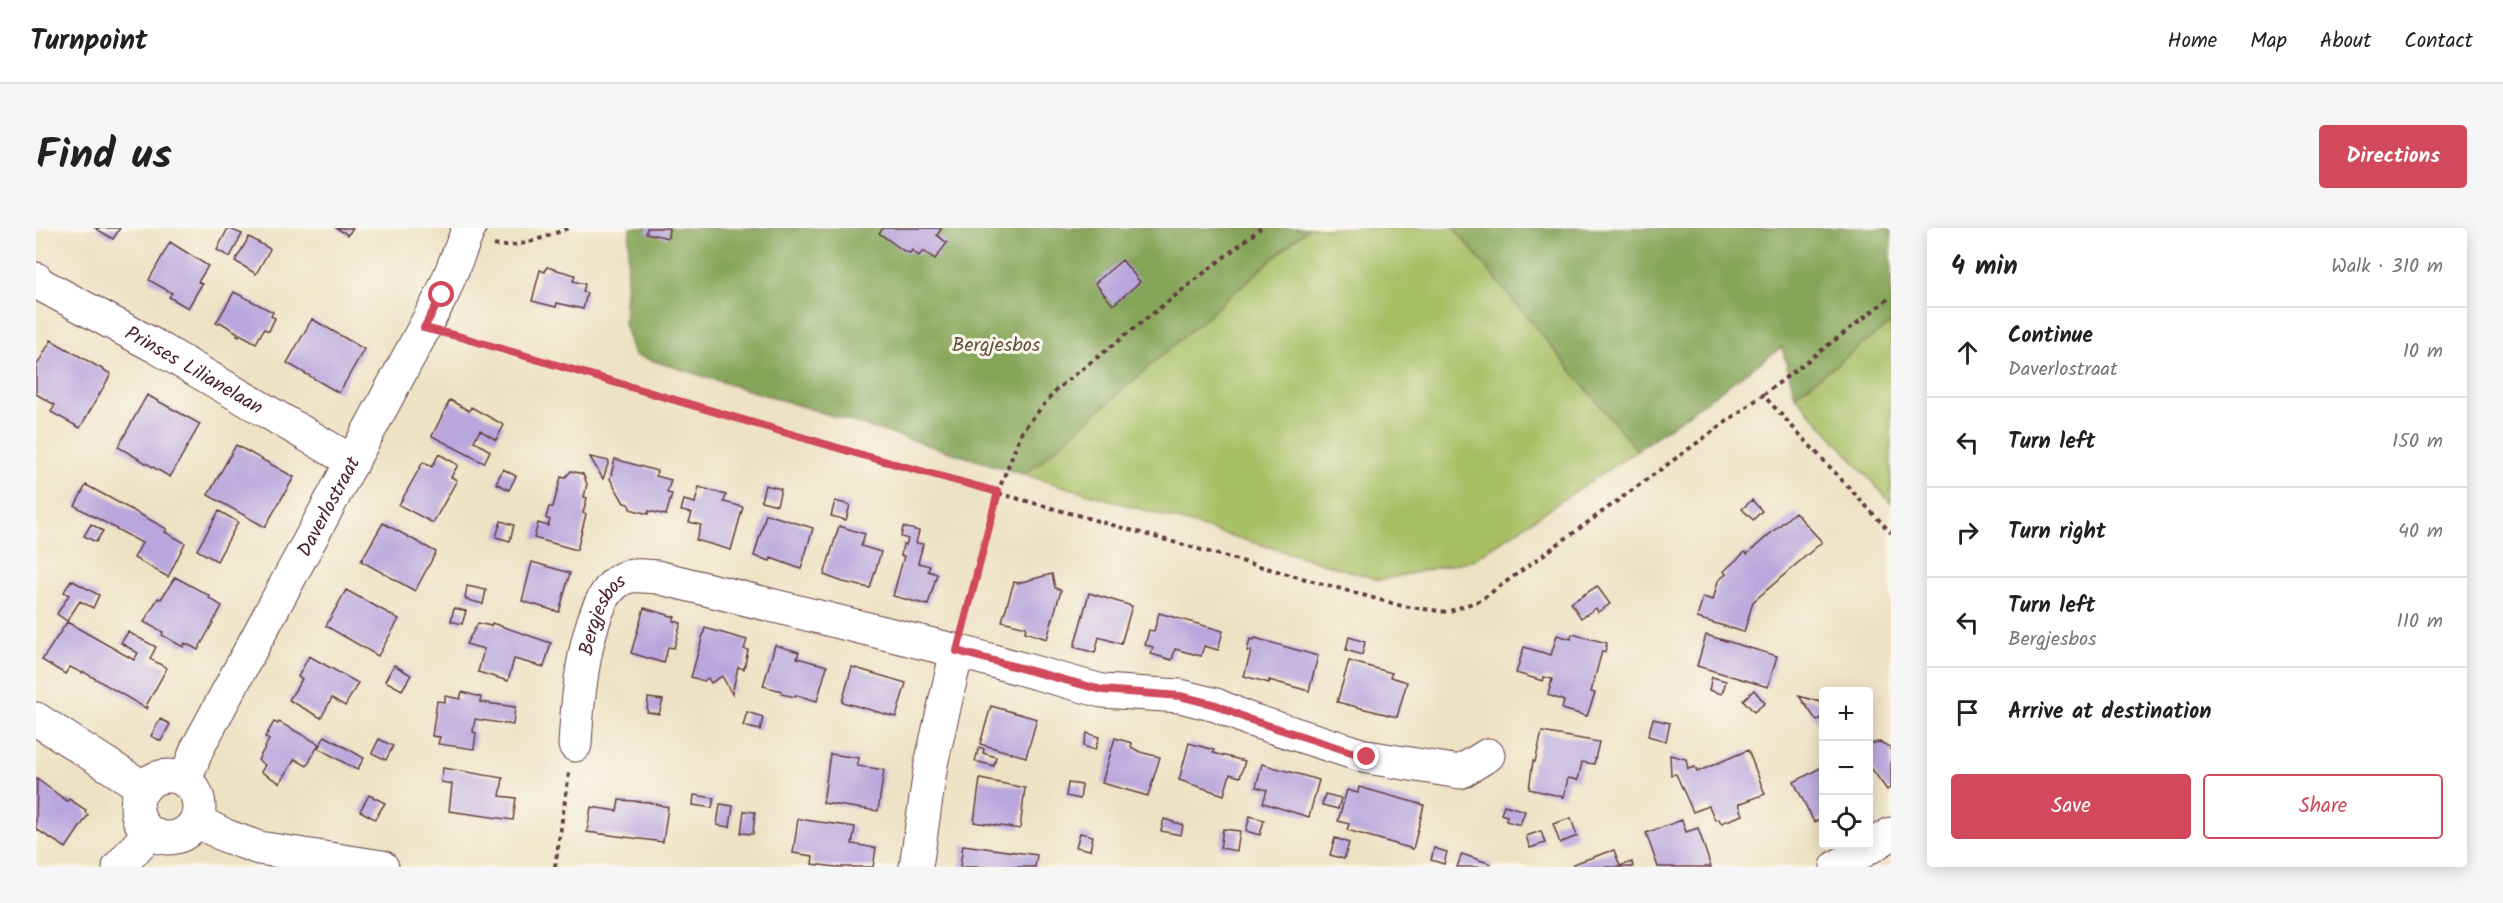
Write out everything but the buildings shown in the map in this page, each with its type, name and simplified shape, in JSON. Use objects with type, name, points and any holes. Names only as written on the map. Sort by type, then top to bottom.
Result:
[{"type":"street","name":"Daverlostraat","points":[[185,781],[197,749],[442,295],[467,233]]},
{"type":"street","name":"Prinses Lilianelaan","points":[[36,279],[40,284],[155,346],[353,462]]},
{"type":"street","name":"Bergjesbos","points":[[575,745],[577,692],[595,616],[604,595],[618,581],[635,574],[657,577],[957,651],[1102,690],[1189,698],[1367,757],[1460,772],[1488,755]]},
{"type":"street","points":[[916,867],[931,764],[957,651]]},
{"type":"street","points":[[36,719],[144,788]]},
{"type":"street","points":[[163,776],[185,781],[193,788],[198,798],[199,810],[196,821],[181,836],[170,839],[159,838],[142,825],[137,806],[144,788],[152,780],[163,776]]},
{"type":"street","points":[[196,821],[226,836],[259,848],[381,867]]},
{"type":"street","points":[[119,867],[149,832]]},
{"type":"street","points":[[1837,867],[1891,834]]},
{"type":"path","points":[[467,233],[502,247],[551,236],[568,228]]},
{"type":"path","points":[[957,651],[998,492],[1022,431],[1058,389],[1261,228]]},
{"type":"path","points":[[424,328],[862,455],[1402,606],[1447,612],[1481,600],[1763,395],[1891,297]]},
{"type":"path","points":[[1763,395],[1891,533]]},
{"type":"path","points":[[555,867],[575,745]]},
{"type":"green space","name":"Bergjesbos","points":[[630,228],[1308,228],[1025,475],[634,355],[624,323]]},
{"type":"green space","points":[[1308,228],[1454,228],[1637,450],[1473,560],[1380,580],[1025,475]]},
{"type":"green space","points":[[1454,228],[1891,228],[1891,323],[1795,395],[1782,347],[1637,450]]},
{"type":"green space","points":[[1891,323],[1891,503],[1795,395]]},
{"type":"route","points":[[442,295],[424,328],[998,492],[957,651],[1102,690],[1180,696],[1216,705],[1248,719],[1367,757]]}]
